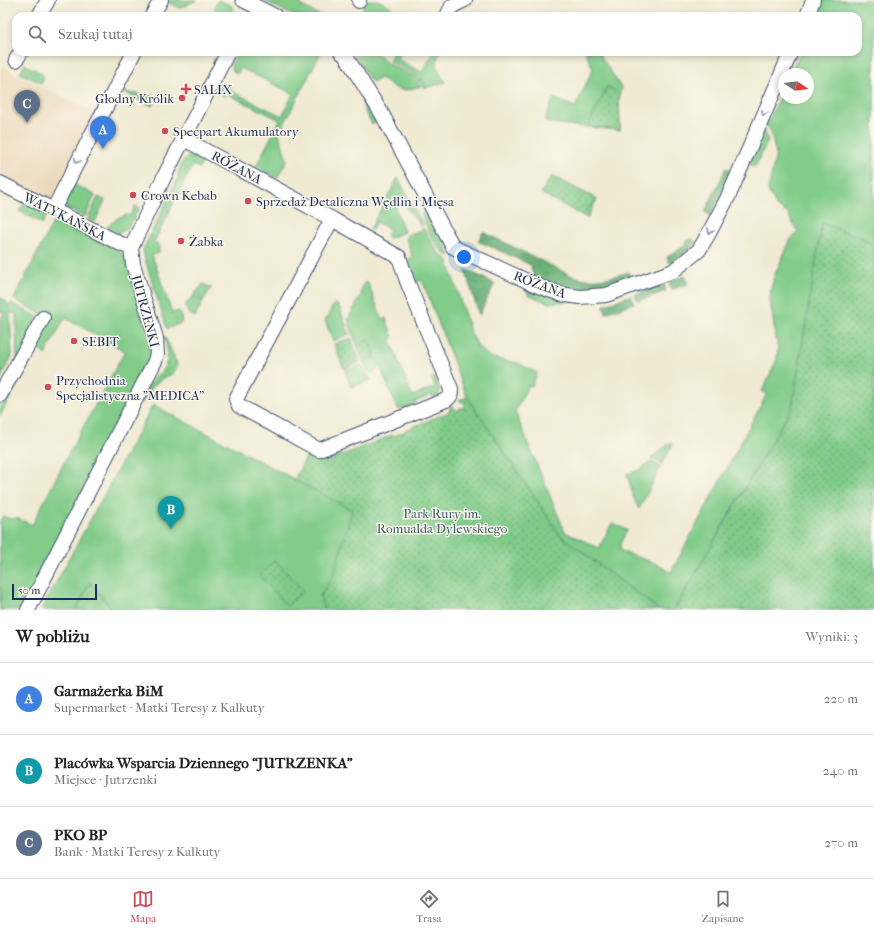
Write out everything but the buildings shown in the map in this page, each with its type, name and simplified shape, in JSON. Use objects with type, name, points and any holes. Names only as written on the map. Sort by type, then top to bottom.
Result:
[{"type":"street","points":[[41,12],[48,0]]},
{"type":"street","points":[[154,12],[161,0]]},
{"type":"street","points":[[448,12],[452,6],[465,0]]},
{"type":"street","points":[[808,12],[813,0]]},
{"type":"street","points":[[249,5],[266,12]]},
{"type":"street","points":[[53,210],[132,56]]},
{"type":"street","points":[[131,248],[226,56]]},
{"type":"street","name":"RÓŻANA","points":[[347,56],[379,108],[453,247],[538,286],[560,294],[580,297],[606,295],[673,271],[698,250],[709,233],[729,195],[789,56]]},
{"type":"street","name":"RÓŻANA","points":[[184,139],[332,219],[399,257],[451,390],[450,398],[318,450],[239,406],[236,399],[332,219]]},
{"type":"street","name":"WATYKAŃSKA","points":[[0,183],[122,245],[131,248]]},
{"type":"street","name":"JUTRZENKI","points":[[28,610],[152,368],[157,354],[156,338],[133,264],[131,248]]},
{"type":"street","points":[[0,396],[43,318]]},
{"type":"shaded area","points":[[2,67],[95,113],[49,204],[0,178],[0,71]]},
{"type":"green space","points":[[170,0],[197,0],[180,8],[169,3]]},
{"type":"green space","points":[[218,0],[232,6],[235,12],[214,12],[216,9],[214,8]]},
{"type":"green space","points":[[265,0],[302,0],[300,5],[313,12],[286,12]]},
{"type":"green space","points":[[367,0],[378,0],[391,7],[388,12],[361,12]]},
{"type":"green space","points":[[820,0],[874,0],[874,490],[764,455],[674,610],[659,610],[560,535],[467,397],[422,280],[414,283],[407,263],[412,255],[406,238],[407,235],[424,229],[438,253],[447,259],[470,331],[479,348],[492,358],[518,363],[537,373],[532,386],[528,386],[515,412],[565,532],[599,548],[612,523],[627,530],[620,544],[620,551],[654,563],[671,572],[767,394],[762,391],[776,362],[778,350],[770,301],[771,289],[775,274],[791,239],[798,232],[787,213],[776,206],[768,190],[776,154],[770,130],[766,126],[778,100],[778,104],[814,104],[814,68],[793,68],[798,56],[862,56],[862,12],[817,12]]},
{"type":"green space","points":[[236,56],[319,56],[279,134],[287,160],[277,178],[256,166],[280,120],[227,94],[225,97],[217,92],[219,86],[222,84],[231,87],[229,90],[282,116],[293,94],[241,68],[237,74],[233,71],[231,65]]},
{"type":"green space","points":[[355,56],[381,56],[387,63],[419,78],[421,86],[407,90],[399,90],[380,78],[374,82],[371,81]]},
{"type":"green space","points":[[391,56],[398,56],[397,59],[422,72],[432,56],[438,56],[437,65],[446,82],[424,88],[421,77],[389,61]]},
{"type":"green space","points":[[587,56],[601,56],[622,89],[619,94],[620,130],[545,122],[554,98],[575,107],[593,69]]},
{"type":"green space","points":[[25,64],[41,73],[44,78],[41,83],[20,73]]},
{"type":"green space","points":[[607,87],[619,94],[620,130],[588,127]]},
{"type":"green space","points":[[123,92],[152,96],[157,99],[152,106]]},
{"type":"green space","points":[[363,93],[380,120],[372,124],[365,112],[360,94]]},
{"type":"green space","points":[[764,130],[768,140],[755,167],[749,164]]},
{"type":"green space","points":[[192,155],[202,160],[203,163],[199,168],[193,165],[154,242],[159,245],[159,253],[152,255],[172,313],[179,311],[182,320],[181,323],[167,329],[143,250],[178,178],[178,171],[181,164],[186,158]]},
{"type":"green space","points":[[726,168],[733,171],[711,216],[705,212]]},
{"type":"green space","points":[[552,176],[597,199],[587,218],[541,193]]},
{"type":"green space","points":[[398,178],[423,225],[421,226],[404,204],[399,202],[396,204],[396,209],[404,232],[390,238],[386,237],[390,229],[376,222],[372,230],[370,229]]},
{"type":"green space","points":[[73,184],[95,195],[85,217],[66,208],[64,203]]},
{"type":"green space","points":[[98,197],[105,200],[95,222],[88,219]]},
{"type":"green space","points":[[25,201],[47,213],[43,223],[19,211]]},
{"type":"green space","points":[[135,206],[139,208],[131,224],[125,230],[117,233],[107,227],[118,218],[127,215],[130,216]]},
{"type":"green space","points":[[428,211],[450,256],[440,250],[429,232],[421,214]]},
{"type":"green space","points":[[56,217],[122,253],[126,257],[152,346],[151,356],[22,610],[0,610],[0,521],[3,516],[10,519],[17,518],[32,525],[68,455],[125,351],[65,318],[45,355],[35,344],[48,318],[14,299]]},
{"type":"green space","points":[[822,223],[865,239],[874,245],[874,610],[674,610],[792,407]]},
{"type":"green space","points":[[483,232],[577,277],[598,279],[613,277],[629,272],[631,279],[597,289],[571,290],[562,288],[533,276],[531,265],[478,241]]},
{"type":"green space","points":[[690,238],[696,242],[684,254],[669,263],[667,257],[682,248]]},
{"type":"green space","points":[[465,269],[494,283],[479,315]]},
{"type":"green space","points":[[685,276],[688,284],[671,290],[669,282]]},
{"type":"green space","points":[[366,281],[382,319],[386,318],[393,338],[390,339],[412,396],[435,387],[432,379],[435,377],[440,391],[438,396],[433,398],[432,395],[415,402],[416,404],[399,410],[380,367],[372,374],[367,370],[363,361],[375,356],[369,341],[357,345],[348,320],[362,293],[360,292]]},
{"type":"green space","points":[[203,284],[211,288],[203,301],[193,296]]},
{"type":"green space","points":[[664,284],[666,291],[638,301],[635,294]]},
{"type":"green space","points":[[530,287],[580,301],[549,303],[527,294]]},
{"type":"green space","points":[[631,295],[634,303],[606,313],[603,306]]},
{"type":"green space","points":[[193,296],[203,301],[195,317],[188,313],[185,306]]},
{"type":"green space","points":[[0,298],[5,300],[9,306],[11,303],[38,317],[17,364],[16,314],[10,312],[12,356],[0,380],[0,321],[5,312],[0,312]]},
{"type":"green space","points":[[334,304],[339,306],[349,334],[333,341],[325,321]]},
{"type":"green space","points":[[165,336],[177,364],[176,369],[156,384],[142,403],[140,402],[151,381],[162,371],[167,362],[168,353]]},
{"type":"green space","points":[[351,338],[360,362],[344,369],[334,344]]},
{"type":"green space","points":[[369,340],[375,357],[363,361],[357,345]]},
{"type":"green space","points":[[29,351],[34,353],[0,416],[0,405]]},
{"type":"green space","points":[[361,365],[371,380],[351,387],[345,371]]},
{"type":"green space","name":"Park Rury im. Romualda Dylewskiego","points":[[467,397],[560,535],[659,610],[324,610],[320,596],[333,576],[352,510],[294,480],[309,452],[318,458],[325,456],[332,459],[392,435],[393,436],[406,431],[405,430],[449,412],[451,406],[458,411],[461,407],[463,409],[466,404],[459,400]]},
{"type":"green space","points":[[153,405],[353,510],[333,576],[320,596],[324,610],[41,610]]},
{"type":"green space","points":[[670,443],[673,444],[662,464],[651,458]]},
{"type":"green space","points":[[652,462],[661,467],[639,509],[633,496],[627,474],[642,469],[644,466]]},
{"type":"green space","points":[[275,560],[303,591],[287,606],[259,575]]},
{"type":"green space","points":[[90,582],[113,610],[76,610]]},
{"type":"place","name":"SALIX","points":[[186,89]]},
{"type":"place","name":"Głodny Królik","points":[[182,98]]},
{"type":"place","name":"PKO BP","points":[[27,123]]},
{"type":"place","name":"Specpart Akumulatory","points":[[165,131]]},
{"type":"place","name":"Garmażerka BiM","points":[[103,149]]},
{"type":"place","name":"Crown Kebab","points":[[133,195]]},
{"type":"place","name":"Sprzedaż Detaliczna Wędlin i Mięsa","points":[[248,201]]},
{"type":"place","name":"Żabka","points":[[181,241]]},
{"type":"place","name":"SEBIT","points":[[74,341]]},
{"type":"place","name":"Przychodnia Specjalistyczna \"MEDICA\"","points":[[48,387]]},
{"type":"place","name":"Placówka Wsparcia Dziennego “JUTRZENKA”","points":[[171,529]]}]
